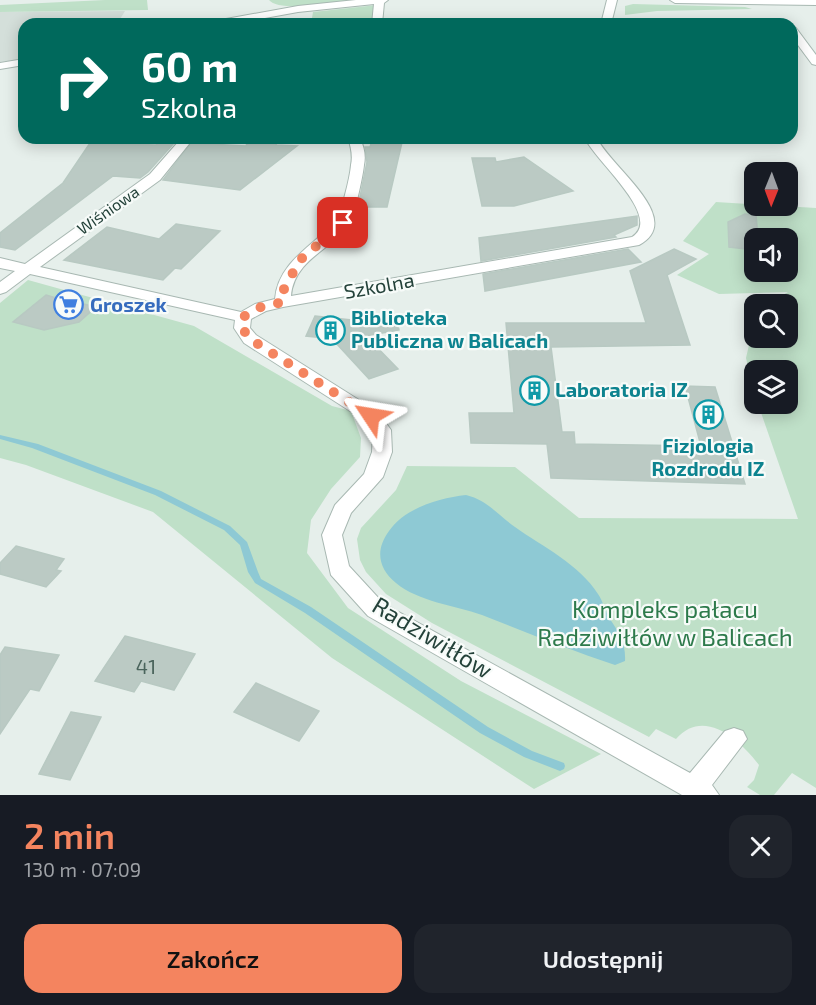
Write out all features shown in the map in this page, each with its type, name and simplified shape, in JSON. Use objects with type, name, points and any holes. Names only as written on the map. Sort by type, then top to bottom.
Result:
[{"type":"street","points":[[378,0],[380,7],[378,18]]},
{"type":"street","points":[[248,18],[298,9],[383,0]]},
{"type":"street","points":[[608,18],[612,0]]},
{"type":"street","points":[[675,0],[816,3]]},
{"type":"street","points":[[770,2],[780,15]]},
{"type":"street","points":[[798,38],[816,62]]},
{"type":"street","points":[[0,66],[18,63]]},
{"type":"street","name":"Wiśniowa","points":[[0,289],[155,177],[183,144]]},
{"type":"street","points":[[283,302],[284,289],[300,260],[343,223],[358,165],[356,144]]},
{"type":"street","name":"Szkolna","points":[[243,317],[261,307],[283,302],[389,285],[641,238],[646,234],[650,224],[646,210],[593,144]]},
{"type":"street","points":[[0,263],[243,317]]},
{"type":"street","name":"Radziwiłłów","points":[[243,317],[242,328],[250,339],[371,416],[382,430],[382,452],[373,477],[342,510],[332,535],[339,569],[376,610],[700,791]]},
{"type":"street","points":[[700,791],[734,739]]},
{"type":"shaded area","points":[[125,11],[121,18],[18,18],[18,60],[0,62],[0,12]]},
{"type":"green space","points":[[147,0],[148,10],[0,12],[0,5]]},
{"type":"green space","points":[[269,0],[358,0],[285,6]]},
{"type":"green space","points":[[633,4],[752,9],[657,11],[625,15],[625,6]]},
{"type":"green space","points":[[377,5],[375,18],[312,18],[313,12]]},
{"type":"green space","name":"Kompleks pałacu Radziwiłłów w Balicach","points":[[716,202],[744,204],[744,216],[798,216],[798,207],[816,208],[816,788],[792,773],[774,795],[760,795],[747,787],[754,780],[759,765],[732,737],[721,731],[698,726],[687,730],[676,739],[656,729],[649,737],[432,623],[386,594],[366,572],[360,560],[357,539],[361,528],[396,490],[407,466],[515,467],[579,518],[798,519],[761,414],[798,414],[798,360],[746,360],[746,358],[748,348],[798,348],[798,294],[785,294],[788,292],[719,294],[677,275],[709,254],[683,241]]},
{"type":"green space","points":[[28,280],[194,326],[332,406],[351,411],[361,438],[360,457],[331,489],[311,520],[307,553],[348,608],[461,681],[601,754],[534,789],[332,658],[153,512],[26,465],[0,458],[0,303]]},
{"type":"water","points":[[466,495],[486,504],[571,565],[590,583],[619,634],[623,643],[625,661],[615,665],[482,615],[426,599],[405,589],[390,577],[382,565],[380,552],[385,538],[396,523],[413,510],[423,506]]},
{"type":"building","points":[[89,144],[173,144],[140,178],[113,176],[15,250],[0,247],[0,233],[63,183]]},
{"type":"building","points":[[190,144],[246,146],[247,144],[276,144],[297,146],[240,190],[163,180]]},
{"type":"building","points":[[371,144],[402,144],[387,207],[358,207],[367,162],[365,147],[370,147]]},
{"type":"building","points":[[524,157],[573,191],[514,206],[482,206],[472,158],[495,158],[496,162]]},
{"type":"building","points":[[744,214],[756,216],[757,228],[744,228],[744,249],[729,247],[728,222]]},
{"type":"building","points":[[637,216],[637,225],[614,235],[616,237],[481,261],[479,238]]},
{"type":"building","points":[[176,224],[220,231],[181,269],[175,268],[163,280],[64,260],[107,227],[159,239]]},
{"type":"building","points":[[628,249],[641,262],[485,291],[483,274]]},
{"type":"building","points":[[674,249],[696,259],[667,275],[690,345],[551,347],[562,432],[574,432],[575,444],[701,446],[685,386],[715,387],[745,484],[551,478],[547,444],[471,443],[469,413],[514,413],[506,323],[646,323],[630,271]]},
{"type":"building","points":[[46,295],[56,298],[70,295],[71,301],[96,307],[79,322],[44,330],[13,322]]},
{"type":"building","points":[[315,316],[398,325],[399,330],[366,336],[398,369],[369,379],[335,342],[323,340],[325,338],[306,336]]},
{"type":"building","points":[[16,546],[64,559],[56,570],[61,571],[46,587],[0,574],[0,563]]},
{"type":"building","points":[[125,636],[195,654],[174,690],[141,681],[134,692],[95,681]]},
{"type":"building","points":[[5,647],[59,655],[39,691],[30,689],[0,734],[0,655]]},
{"type":"building","points":[[256,683],[319,711],[299,741],[234,712]]},
{"type":"building","points":[[71,712],[101,717],[70,780],[39,774]]},
{"type":"waterway","points":[[0,437],[35,446],[158,493],[227,528],[244,544],[258,581],[308,610],[484,730],[528,754],[560,766]]},
{"type":"place","name":"Groszek","points":[[69,305]]},
{"type":"place","name":"Biblioteka Publiczna w Balicach","points":[[330,330]]},
{"type":"place","name":"Laboratoria IZ","points":[[534,390]]},
{"type":"place","name":"Fizjologia Rozdrodu IZ","points":[[708,415]]},
{"type":"route","points":[[343,223],[339,229],[322,240],[300,260],[289,275],[282,295],[283,302],[261,307],[243,317],[242,328],[250,339],[371,416]]}]
